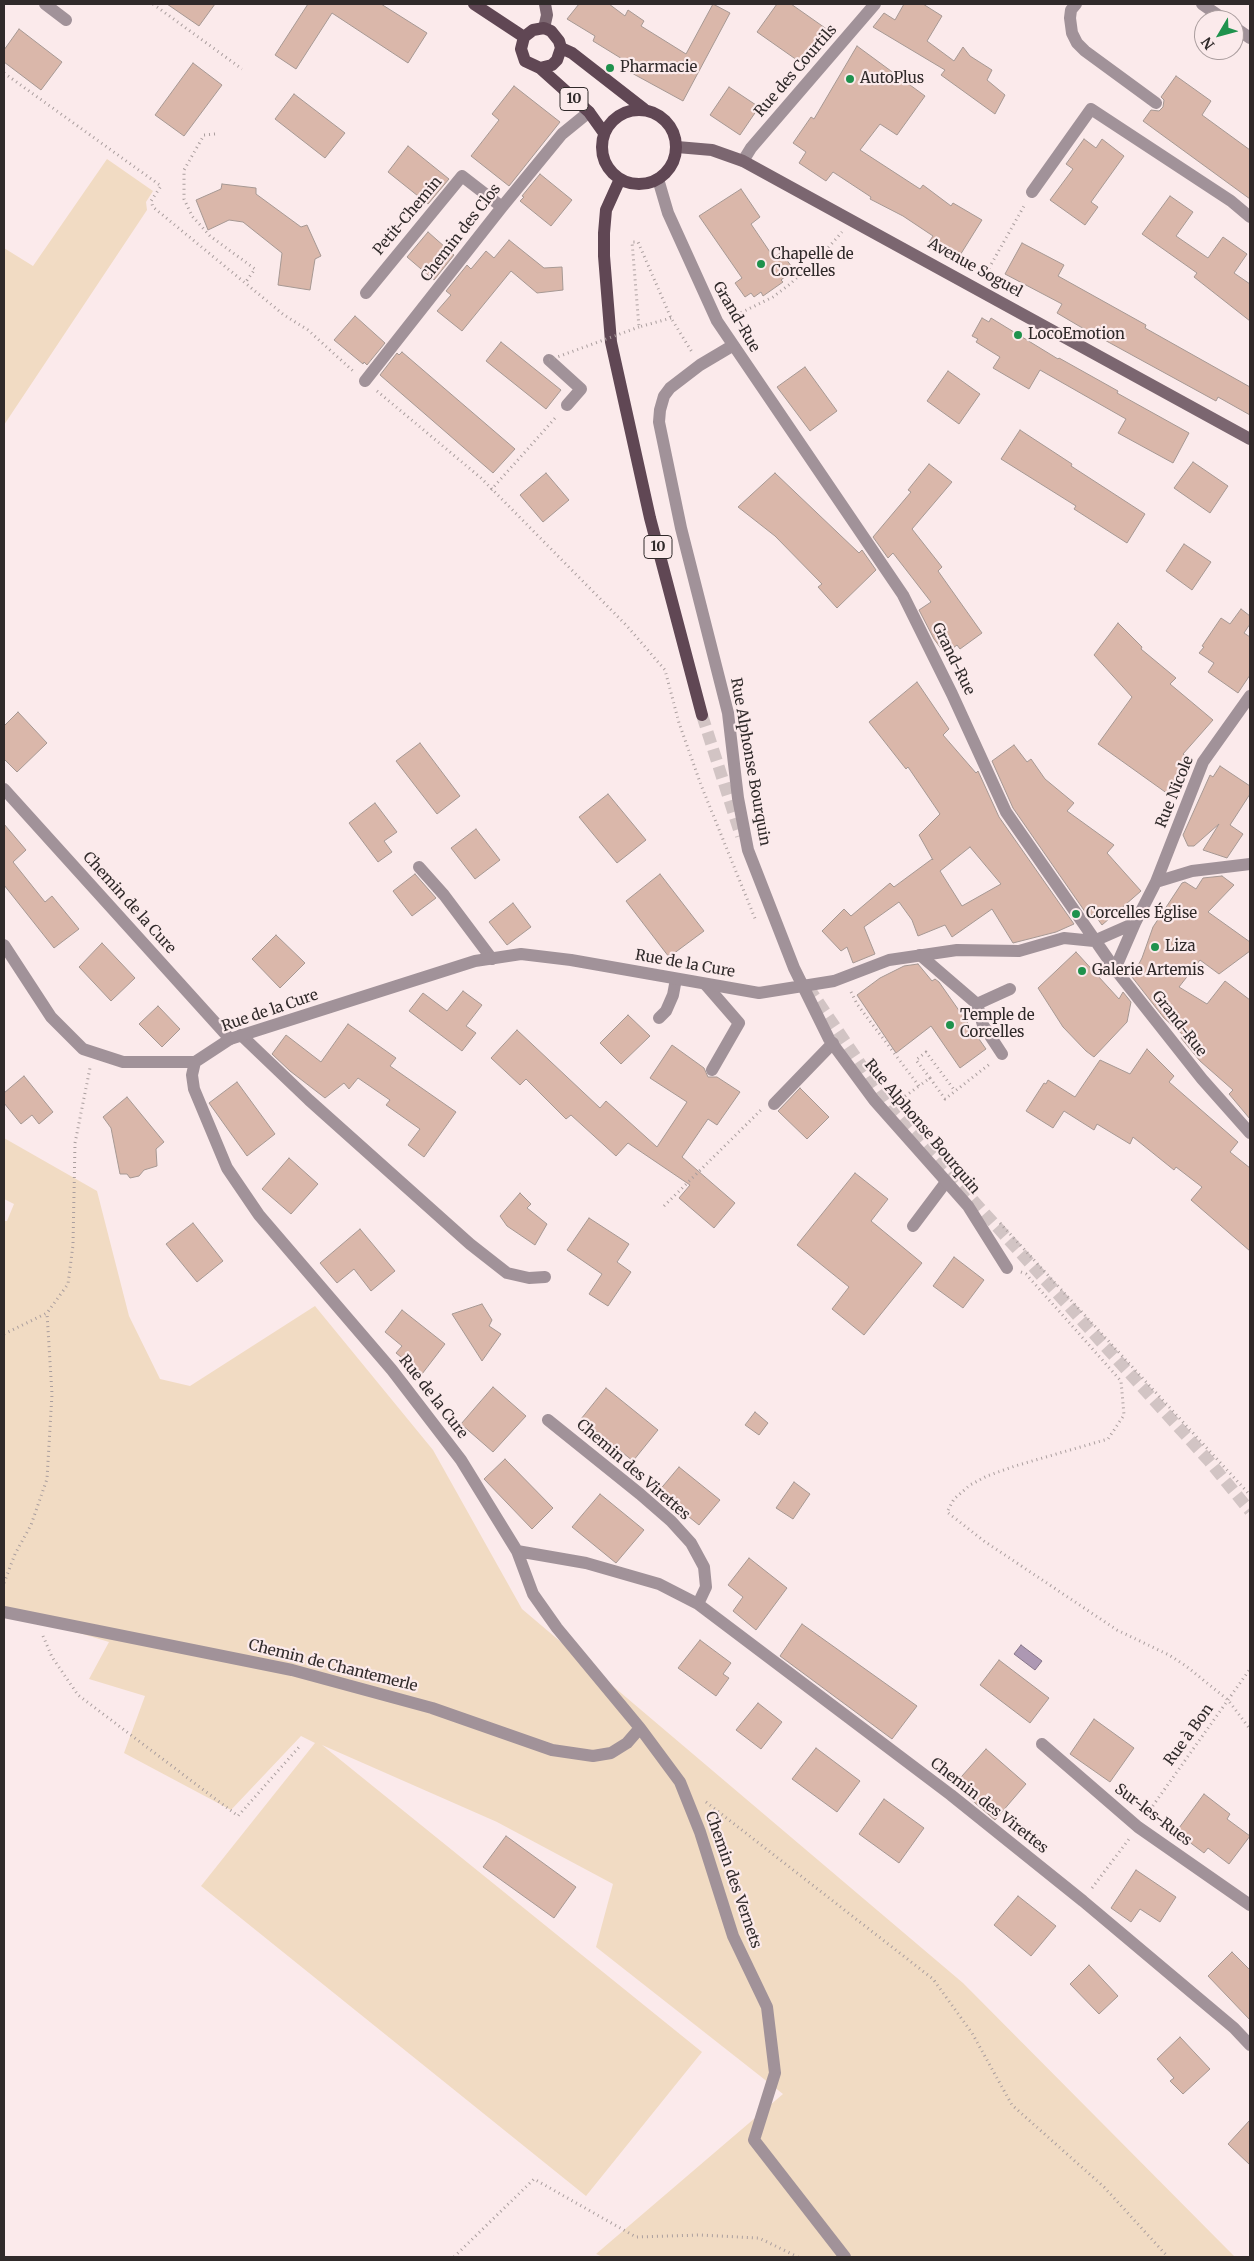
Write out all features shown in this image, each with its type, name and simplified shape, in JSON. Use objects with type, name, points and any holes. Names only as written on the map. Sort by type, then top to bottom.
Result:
[{"type":"main road","points":[[474,4],[524,37]]},
{"type":"main road","points":[[544,28],[556,35],[561,48],[557,60],[552,65],[540,68],[530,65],[522,55],[521,43],[524,37],[533,30],[544,28]]},
{"type":"main road","name":"10","points":[[561,48],[572,53],[644,109]]},
{"type":"main road","name":"10","points":[[540,68],[589,112],[604,133]]},
{"type":"main road","points":[[644,109],[654,112],[671,126],[677,147],[672,166],[658,179],[639,184],[620,179],[606,163],[602,153],[604,133],[611,122],[620,114],[644,109]]},
{"type":"main road","name":"10","points":[[620,179],[606,210],[604,233],[611,342],[650,518],[702,715]]},
{"type":"street","points":[[45,4],[66,20]]},
{"type":"street","points":[[544,28],[547,15],[545,4]]},
{"type":"street","name":"Rue des Courtils","points":[[742,161],[751,148],[875,4]]},
{"type":"street","points":[[1076,4],[1071,10],[1070,18],[1072,33],[1077,43],[1085,51],[1156,103]]},
{"type":"street","points":[[1032,192],[1091,110],[1231,201],[1250,217]]},
{"type":"street","name":"Chemin des Clos","points":[[365,381],[562,134],[589,112]]},
{"type":"street","name":"Avenue Soguel","points":[[677,147],[712,150],[742,161],[978,288],[1250,439]]},
{"type":"street","name":"Petit-Chemin","points":[[366,293],[462,176],[502,207]]},
{"type":"street","name":"Grand-Rue","points":[[658,179],[668,213],[717,321],[732,346],[903,595],[952,694],[1006,812],[1094,941],[1202,1079],[1250,1133]]},
{"type":"street","name":"Rue Alphonse Bourquin","points":[[732,346],[700,365],[670,388],[664,396],[659,422],[661,440],[728,714],[738,798],[748,850],[803,988],[833,1043],[884,1112],[968,1206],[1007,1268]]},
{"type":"street","points":[[549,360],[581,389],[567,405]]},
{"type":"street","name":"Rue Nicole","points":[[1116,969],[1135,922],[1156,882],[1203,762],[1250,696]]},
{"type":"street","name":"Chemin de la Cure","points":[[4,789],[236,1037],[470,1244],[507,1273],[529,1278],[545,1277]]},
{"type":"street","points":[[1156,882],[1192,871],[1250,864]]},
{"type":"street","points":[[419,867],[444,895],[492,959]]},
{"type":"street","points":[[1094,941],[1135,922]]},
{"type":"street","name":"Rue de la Cure","points":[[640,1728],[556,1628],[542,1608],[533,1594],[517,1551],[455,1452],[392,1370],[258,1215],[227,1168],[194,1089],[192,1075],[195,1062],[236,1037],[475,962],[521,954],[571,960],[759,994],[803,988],[844,978],[889,960],[920,955],[957,950],[1019,951],[1064,938],[1094,941]]},
{"type":"street","points":[[4,945],[51,1017],[83,1048],[123,1062],[195,1062]]},
{"type":"street","points":[[920,955],[977,1004],[987,1031],[1002,1054]]},
{"type":"street","points":[[659,1018],[666,1011],[673,995],[676,979]]},
{"type":"street","points":[[706,985],[739,1023],[712,1070]]},
{"type":"street","points":[[977,1004],[1010,989]]},
{"type":"street","points":[[777,1101],[833,1043]]},
{"type":"street","points":[[913,1226],[946,1182]]},
{"type":"street","name":"Chemin des Virettes","points":[[548,1420],[640,1494],[691,1543],[704,1567],[706,1587],[698,1604]]},
{"type":"street","name":"Chemin des Virettes","points":[[517,1551],[595,1566],[659,1584],[698,1604],[951,1795],[1083,1901],[1234,2028],[1250,2045]]},
{"type":"street","name":"Chemin de Chantemerle","points":[[4,1612],[292,1670],[432,1708],[552,1750],[592,1756],[611,1753],[627,1743],[640,1728]]},
{"type":"street","name":"Chemin des Vernets","points":[[640,1728],[680,1782],[700,1832],[733,1936],[767,2007],[775,2073],[754,2140],[845,2257]]},
{"type":"street","name":"Sur-les-Rues","points":[[1042,1744],[1138,1827],[1250,1905]]},
{"type":"path","points":[[153,4],[242,69]]},
{"type":"path","points":[[4,73],[161,186],[151,201],[153,207],[245,283],[255,269],[210,236],[192,216],[184,200],[184,170],[204,135],[215,134]]},
{"type":"path","points":[[978,288],[1032,192]]},
{"type":"path","points":[[717,321],[736,315],[773,297],[790,284],[843,233],[836,225],[841,214]]},
{"type":"path","points":[[639,327],[632,242],[638,242],[671,318],[700,365]]},
{"type":"path","points":[[549,360],[639,327],[671,318]]},
{"type":"path","points":[[567,405],[491,490],[627,626],[665,670],[679,723],[701,785],[757,923]]},
{"type":"path","points":[[844,978],[857,1004],[919,1086]]},
{"type":"path","points":[[955,1091],[926,1052],[916,1060],[945,1099],[1002,1054]]},
{"type":"path","points":[[4,1334],[47,1313],[68,1284],[73,1245],[75,1143],[89,1071],[96,1053]]},
{"type":"path","points":[[884,1112],[930,1078]]},
{"type":"path","points":[[664,1206],[777,1094],[777,1101]]},
{"type":"path","points":[[993,1216],[1250,1495]]},
{"type":"path","points":[[1007,1268],[1026,1274],[1121,1381],[1124,1415],[1108,1438],[1015,1466],[987,1476],[970,1485],[954,1499],[947,1512],[984,1541],[1117,1630],[1169,1655],[1186,1666],[1228,1700],[1250,1729]]},
{"type":"path","points":[[4,1583],[15,1554],[31,1525],[47,1479],[52,1394],[47,1313]]},
{"type":"path","points":[[35,1617],[52,1657],[78,1695],[238,1816],[299,1747]]},
{"type":"path","name":"Rue à Bon","points":[[1146,1814],[1250,1669]]},
{"type":"path","points":[[703,1800],[933,1979],[972,2033],[1012,2105],[1104,2187],[1168,2257]]},
{"type":"path","points":[[1083,1901],[1138,1827]]},
{"type":"path","points":[[454,2257],[534,2179],[636,2237],[700,2235],[759,2238],[798,2257]]},
{"type":"shaded area","points":[[107,159],[153,191],[146,202],[147,210],[4,425],[4,248],[33,266]]},
{"type":"shaded area","points":[[4,1138],[97,1191],[129,1316],[160,1379],[190,1386],[315,1306],[433,1450],[522,1609],[963,1983],[1235,2257],[603,2257],[596,2254],[783,2094],[596,1947],[613,1884],[497,1822],[322,1745],[702,2052],[586,2196],[201,1886],[315,1743],[301,1736],[231,1810],[124,1753],[145,1696],[89,1679],[109,1642],[4,1610],[4,1221],[7,1221],[14,1204],[4,1199]]},
{"type":"shaded area","points":[[1021,1645],[1042,1661],[1035,1670],[1014,1654]]},
{"type":"building","points":[[167,4],[215,4],[199,26]]},
{"type":"building","points":[[308,4],[381,4],[427,33],[408,63],[332,13],[296,69],[275,55]]},
{"type":"building","points":[[579,4],[609,4],[625,16],[628,10],[644,21],[641,26],[686,54],[713,4],[730,13],[683,101],[628,71],[632,65],[593,41],[595,36],[567,19]]},
{"type":"building","points":[[777,4],[791,4],[828,30],[804,65],[757,32]]},
{"type":"building","points":[[904,4],[923,4],[942,16],[927,41],[954,61],[963,47],[970,56],[992,70],[987,80],[1005,95],[995,114],[941,75],[945,70],[873,27],[884,13],[895,20]]},
{"type":"building","points":[[19,29],[62,62],[41,90],[4,62],[4,50]]},
{"type":"building","points":[[857,46],[925,96],[897,135],[880,124],[860,150],[920,189],[923,185],[951,206],[953,203],[982,220],[957,260],[929,242],[933,236],[903,216],[870,199],[871,197],[833,172],[826,181],[799,163],[806,152],[793,143],[811,117],[814,119]]},
{"type":"building","points":[[193,63],[222,85],[184,136],[155,115]]},
{"type":"building","points":[[1176,76],[1211,101],[1202,115],[1250,150],[1250,199],[1143,121],[1151,110],[1159,111],[1163,107],[1164,100],[1161,97]]},
{"type":"building","points":[[514,86],[560,122],[509,186],[471,156],[499,120],[492,114]]},
{"type":"building","points":[[729,87],[759,107],[740,135],[710,115]]},
{"type":"building","points":[[294,94],[345,133],[325,158],[275,119]]},
{"type":"building","points":[[1084,139],[1096,148],[1102,139],[1124,156],[1091,202],[1098,207],[1085,225],[1050,200],[1073,169],[1066,164]]},
{"type":"building","points":[[408,146],[449,179],[428,204],[388,172]]},
{"type":"building","points":[[540,174],[572,200],[551,226],[520,201]]},
{"type":"building","points":[[222,184],[256,188],[256,194],[301,227],[307,225],[321,256],[315,259],[310,290],[278,285],[282,253],[243,222],[229,220],[208,230],[196,200],[221,189]]},
{"type":"building","name":"Chapelle de Corcelles","points":[[741,189],[760,217],[751,224],[774,258],[781,252],[794,270],[781,280],[783,282],[763,296],[761,292],[754,297],[751,293],[745,297],[735,283],[742,278],[699,216]]},
{"type":"building","points":[[1170,196],[1193,212],[1176,236],[1208,258],[1223,237],[1247,254],[1234,273],[1250,284],[1250,321],[1194,277],[1197,273],[1142,234]]},
{"type":"building","points":[[428,232],[454,255],[434,280],[407,257]]},
{"type":"building","points":[[509,240],[544,268],[562,267],[563,290],[537,293],[511,271],[462,331],[437,311],[451,295],[446,291],[467,265],[471,269],[486,251],[494,258]]},
{"type":"building","points":[[1022,243],[1064,265],[1058,276],[1146,325],[1145,328],[1250,387],[1250,415],[1218,397],[1216,401],[1079,326],[1057,313],[1062,304],[1005,274]]},
{"type":"building","points":[[355,316],[385,343],[367,365],[364,362],[363,364],[334,340]]},
{"type":"building","points":[[982,318],[989,322],[991,318],[1058,359],[1118,391],[1117,393],[1189,433],[1173,463],[1118,433],[1126,419],[1040,370],[1029,389],[993,368],[1000,357],[976,342],[978,339],[972,336]]},
{"type":"building","points":[[501,342],[561,390],[546,409],[486,361]]},
{"type":"building","points":[[402,352],[515,449],[493,473],[380,375],[397,353],[399,355]]},
{"type":"building","points":[[805,367],[837,411],[810,431],[777,387]]},
{"type":"building","points":[[948,371],[980,394],[959,424],[927,401]]},
{"type":"building","points":[[1020,430],[1145,514],[1127,543],[1074,509],[1076,506],[1001,459]]},
{"type":"building","points":[[1193,462],[1228,486],[1210,513],[1174,488]]},
{"type":"building","points":[[929,464],[952,482],[912,529],[942,567],[938,571],[982,633],[960,649],[957,645],[945,654],[934,639],[919,610],[931,602],[893,553],[888,558],[873,537],[911,492],[908,490]]},
{"type":"building","points":[[546,473],[569,500],[543,522],[520,495]]},
{"type":"building","points":[[775,473],[859,553],[862,550],[876,570],[837,608],[818,587],[822,584],[775,536],[738,507]]},
{"type":"building","points":[[1184,544],[1211,562],[1192,590],[1166,571]]},
{"type":"building","points":[[1241,609],[1250,616],[1250,624],[1244,633],[1250,637],[1250,675],[1238,693],[1208,672],[1214,663],[1199,653],[1221,618],[1230,624]]},
{"type":"building","points":[[1118,623],[1142,647],[1141,649],[1176,678],[1170,684],[1213,720],[1183,754],[1189,759],[1168,794],[1098,744],[1132,697],[1094,655]]},
{"type":"building","points":[[917,682],[949,729],[943,735],[976,773],[978,771],[999,817],[1074,924],[1056,932],[1013,943],[992,909],[952,937],[945,925],[918,936],[912,920],[899,902],[864,927],[875,954],[853,963],[847,947],[841,951],[822,931],[844,909],[851,916],[890,883],[894,887],[933,860],[919,835],[940,814],[908,767],[906,769],[869,722]],"holes":[[[970,847],[1001,884],[962,906],[940,871]]]},
{"type":"building","points":[[18,712],[47,743],[17,772],[4,759],[4,726]]},
{"type":"building","points":[[420,743],[460,796],[437,814],[396,761]]},
{"type":"building","points":[[1014,745],[1027,762],[1031,759],[1045,779],[1074,803],[1067,811],[1114,845],[1107,853],[1141,891],[1102,925],[1094,914],[1088,916],[1013,808],[992,761]]},
{"type":"building","points":[[1220,766],[1250,786],[1250,794],[1230,825],[1243,834],[1227,858],[1203,850],[1219,824],[1194,846],[1188,846],[1183,835],[1210,775],[1213,777]]},
{"type":"building","points":[[608,794],[646,840],[617,863],[579,817]]},
{"type":"building","points":[[375,803],[397,832],[384,841],[392,852],[378,862],[349,823]]},
{"type":"building","points":[[4,824],[26,850],[13,862],[45,902],[52,896],[79,929],[54,948],[4,885]]},
{"type":"building","points":[[476,829],[500,860],[475,879],[451,848]]},
{"type":"building","points":[[415,874],[436,898],[412,916],[393,891]]},
{"type":"building","points":[[660,874],[704,931],[669,957],[626,901]]},
{"type":"building","points":[[1222,876],[1234,885],[1208,912],[1250,942],[1250,951],[1219,974],[1200,960],[1179,987],[1207,1004],[1225,981],[1250,1000],[1250,1119],[1229,1094],[1233,1090],[1200,1061],[1181,1038],[1183,1035],[1164,1018],[1132,977],[1142,958],[1153,927],[1182,883],[1185,882],[1196,889],[1203,878]]},
{"type":"building","points":[[513,903],[531,927],[507,945],[489,922]]},
{"type":"building","points":[[276,935],[305,963],[280,988],[252,959]]},
{"type":"building","points":[[102,943],[135,978],[111,1001],[79,967]]},
{"type":"building","points":[[1076,952],[1119,999],[1123,992],[1131,1002],[1127,1022],[1094,1057],[1063,1027],[1038,988]]},
{"type":"building","points":[[918,964],[932,981],[935,979],[939,982],[986,1049],[960,1068],[931,1026],[896,1053],[857,995],[880,978],[904,966]]},
{"type":"building","points":[[463,991],[482,1005],[466,1026],[476,1033],[462,1051],[409,1011],[423,993],[447,1011]]},
{"type":"building","points":[[158,1006],[180,1029],[162,1047],[139,1024]]},
{"type":"building","points":[[628,1015],[650,1036],[621,1064],[600,1043]]},
{"type":"building","points":[[348,1024],[396,1058],[390,1066],[456,1112],[424,1157],[408,1145],[420,1129],[386,1105],[390,1100],[358,1078],[349,1089],[344,1083],[325,1098],[290,1071],[272,1054],[286,1035],[321,1062]]},
{"type":"building","points":[[517,1030],[600,1108],[606,1101],[657,1147],[687,1102],[650,1078],[672,1045],[704,1068],[708,1077],[717,1077],[740,1092],[717,1125],[708,1119],[682,1157],[735,1203],[714,1228],[679,1198],[690,1185],[628,1143],[616,1156],[571,1115],[566,1119],[526,1079],[520,1085],[491,1058]]},
{"type":"building","points":[[1147,1049],[1174,1076],[1169,1082],[1238,1142],[1230,1152],[1250,1168],[1250,1251],[1191,1200],[1202,1187],[1176,1167],[1174,1170],[1133,1137],[1130,1144],[1097,1124],[1094,1130],[1064,1111],[1053,1128],[1026,1111],[1044,1083],[1046,1084],[1048,1080],[1075,1097],[1100,1060],[1130,1074]]},
{"type":"building","points":[[24,1076],[53,1112],[39,1124],[32,1115],[21,1124],[4,1103],[4,1093]]},
{"type":"building","points":[[237,1082],[275,1134],[247,1156],[209,1103]]},
{"type":"building","points":[[800,1088],[829,1117],[807,1139],[778,1111]]},
{"type":"building","points":[[127,1097],[164,1142],[156,1149],[157,1166],[144,1170],[139,1176],[130,1178],[127,1174],[120,1174],[111,1128],[103,1117]]},
{"type":"building","points":[[289,1158],[318,1184],[291,1214],[262,1189]]},
{"type":"building","points":[[855,1173],[888,1199],[871,1221],[922,1263],[864,1335],[832,1309],[849,1287],[797,1245]]},
{"type":"building","points":[[520,1193],[531,1204],[527,1208],[547,1224],[535,1245],[507,1226],[500,1216]]},
{"type":"building","points":[[589,1218],[629,1244],[617,1262],[631,1272],[608,1306],[589,1294],[602,1274],[567,1250]]},
{"type":"building","points":[[193,1223],[223,1261],[197,1282],[166,1244]]},
{"type":"building","points":[[360,1229],[395,1271],[371,1291],[354,1269],[337,1283],[320,1263]]},
{"type":"building","points":[[954,1257],[984,1280],[963,1308],[933,1286]]},
{"type":"building","points":[[482,1304],[492,1320],[489,1326],[501,1334],[482,1361],[452,1314]]},
{"type":"building","points":[[402,1310],[445,1344],[422,1374],[396,1353],[402,1346],[385,1332]]},
{"type":"building","points":[[493,1387],[526,1416],[493,1452],[461,1424]]},
{"type":"building","points":[[606,1388],[658,1430],[633,1461],[581,1419]]},
{"type":"building","points":[[755,1412],[768,1423],[759,1435],[745,1425]]},
{"type":"building","points":[[505,1459],[553,1508],[532,1529],[484,1479]]},
{"type":"building","points":[[679,1467],[720,1500],[699,1525],[658,1492]]},
{"type":"building","points":[[794,1482],[810,1494],[793,1519],[776,1508]]},
{"type":"building","points":[[600,1494],[644,1530],[616,1563],[572,1527]]},
{"type":"building","points":[[749,1558],[787,1588],[756,1630],[733,1611],[743,1597],[728,1585]]},
{"type":"building","points":[[802,1624],[917,1706],[892,1739],[780,1656]]},
{"type":"building","points":[[700,1640],[731,1663],[723,1674],[729,1678],[716,1696],[678,1668]]},
{"type":"building","points":[[999,1660],[1049,1698],[1030,1723],[980,1685]]},
{"type":"building","points":[[758,1703],[782,1722],[761,1749],[736,1730]]},
{"type":"building","points":[[1094,1719],[1134,1748],[1110,1782],[1070,1754]]},
{"type":"building","points":[[816,1748],[860,1781],[837,1812],[792,1779]]},
{"type":"building","points":[[986,1749],[1026,1784],[995,1820],[954,1785]]},
{"type":"building","points":[[1204,1794],[1230,1814],[1227,1819],[1250,1836],[1229,1864],[1208,1848],[1204,1853],[1176,1832]]},
{"type":"building","points":[[884,1799],[924,1828],[899,1863],[859,1834]]},
{"type":"building","points":[[506,1836],[576,1887],[554,1918],[483,1867]]},
{"type":"building","points":[[1136,1870],[1176,1897],[1160,1922],[1140,1909],[1131,1922],[1111,1908]]},
{"type":"building","points":[[1018,1896],[1056,1926],[1031,1956],[994,1925]]},
{"type":"building","points":[[1232,1952],[1250,1970],[1250,2020],[1208,1976]]},
{"type":"building","points":[[1089,1965],[1118,1996],[1099,2014],[1070,1984]]},
{"type":"building","points":[[1180,2037],[1210,2069],[1183,2094],[1170,2081],[1174,2078],[1157,2059]]},
{"type":"building","points":[[1250,2120],[1250,2165],[1228,2144]]},
{"type":"tunnel","points":[[702,715],[741,836]]},
{"type":"tunnel","points":[[808,987],[893,1112],[1209,1461],[1250,1511]]},
{"type":"place","name":"Pharmacie","points":[[610,68]]},
{"type":"place","name":"AutoPlus","points":[[850,79]]},
{"type":"place","name":"Chapelle de Corcelles","points":[[761,264]]},
{"type":"place","name":"LocoEmotion","points":[[1018,335]]},
{"type":"place","name":"Corcelles Église","points":[[1076,914]]},
{"type":"place","name":"Liza","points":[[1155,947]]},
{"type":"place","name":"Galerie Artemis","points":[[1082,971]]},
{"type":"place","name":"Temple de Corcelles","points":[[950,1025]]}]
